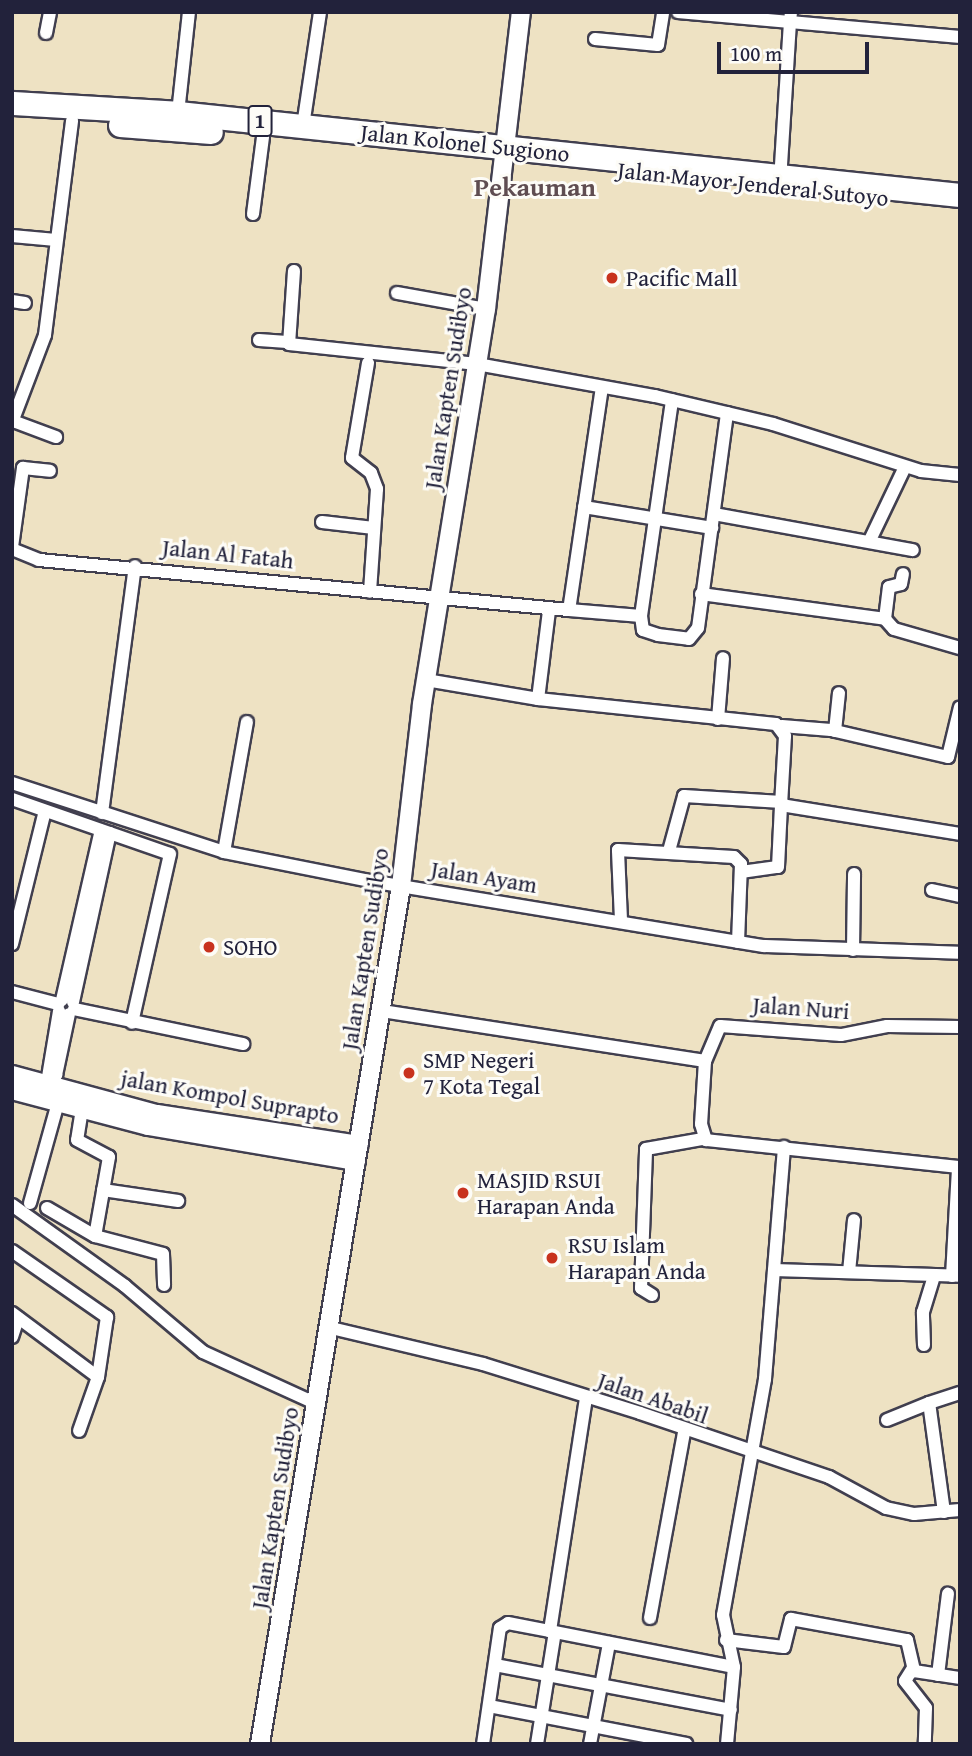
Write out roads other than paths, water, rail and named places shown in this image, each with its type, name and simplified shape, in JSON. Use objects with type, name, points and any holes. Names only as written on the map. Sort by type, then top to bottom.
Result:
[{"type":"highway","name":"Jalan Kolonel Sugiono","points":[[12,103],[178,113],[303,126],[506,153]]},
{"type":"highway","name":"Jalan Kolonel Sugiono","points":[[12,116],[263,137],[506,153]]},
{"type":"highway","name":"Jalan Mayor Jenderal Sutoyo","points":[[506,153],[780,181],[960,205]]},
{"type":"highway","name":"1","points":[[780,181],[960,195]]},
{"type":"main road","name":"Jalan Kapten Sudibyo","points":[[260,1744],[401,886],[426,680],[486,309],[521,12]]},
{"type":"main road","name":"jalan Kompol Suprapto","points":[[12,1075],[50,1091],[82,1109],[357,1153]]},
{"type":"main road","name":"jalan Kompol Suprapto","points":[[12,1090],[50,1091],[233,1133]]},
{"type":"street","points":[[46,33],[50,12]]},
{"type":"street","points":[[178,113],[188,12]]},
{"type":"street","points":[[303,126],[320,12]]},
{"type":"street","points":[[595,39],[658,45],[663,12]]},
{"type":"street","points":[[678,12],[791,17],[960,37]]},
{"type":"street","points":[[780,181],[791,17]]},
{"type":"street","points":[[56,437],[13,421],[45,335],[72,121]]},
{"type":"street","points":[[253,214],[263,137]]},
{"type":"street","points":[[12,236],[57,240]]},
{"type":"street","points":[[286,342],[294,271]]},
{"type":"street","points":[[397,293],[486,309]]},
{"type":"street","points":[[259,340],[477,364],[672,400],[727,413],[905,467],[960,475]]},
{"type":"street","points":[[368,363],[352,458],[376,479],[370,592]]},
{"type":"street","points":[[569,610],[602,387]]},
{"type":"street","points":[[672,400],[641,616],[648,633],[692,638],[712,528],[727,413]]},
{"type":"street","points":[[870,540],[905,467]]},
{"type":"street","points":[[12,548],[23,468],[50,471]]},
{"type":"street","points":[[584,507],[712,528]]},
{"type":"street","points":[[714,514],[870,540],[913,550]]},
{"type":"street","points":[[322,522],[374,527]]},
{"type":"street","name":"Jalan Al Fatah","points":[[12,548],[39,560],[135,566],[549,611],[641,616]]},
{"type":"street","points":[[102,813],[135,566]]},
{"type":"street","points":[[885,619],[889,587],[901,584],[903,574]]},
{"type":"street","points":[[701,594],[885,619],[894,629],[960,648]]},
{"type":"street","points":[[538,699],[549,611]]},
{"type":"street","points":[[718,719],[723,658]]},
{"type":"street","points":[[426,680],[538,699],[835,731],[948,757],[960,708]]},
{"type":"street","points":[[835,731],[839,693]]},
{"type":"street","points":[[224,852],[247,722]]},
{"type":"street","points":[[741,872],[778,867],[782,804],[782,726]]},
{"type":"street","name":"Jalan Ayam","points":[[12,783],[224,852],[401,886],[621,920],[738,942],[853,950],[960,953]]},
{"type":"street","points":[[669,851],[684,796],[782,804],[960,834]]},
{"type":"street","points":[[12,799],[170,854],[132,1023]]},
{"type":"street","points":[[12,944],[45,811]]},
{"type":"street","points":[[30,1203],[57,1045],[105,832]]},
{"type":"street","points":[[621,920],[616,853],[669,851],[734,858],[741,872],[738,942]]},
{"type":"street","points":[[853,950],[854,874]]},
{"type":"street","points":[[932,890],[960,895]]},
{"type":"street","points":[[12,992],[132,1023],[243,1044]]},
{"type":"street","points":[[382,1010],[705,1062]]},
{"type":"street","name":"Jalan Nuri","points":[[703,1139],[705,1062],[715,1031],[727,1024],[841,1035],[887,1026],[960,1027]]},
{"type":"street","points":[[82,1109],[77,1140],[108,1152],[95,1236]]},
{"type":"street","points":[[652,1295],[641,1288],[646,1149],[703,1139],[959,1167],[956,1276],[774,1269]]},
{"type":"street","points":[[727,1744],[734,1667],[726,1640],[723,1615],[747,1453],[765,1379],[784,1147]]},
{"type":"street","points":[[103,1190],[178,1201]]},
{"type":"street","points":[[12,1205],[125,1286],[203,1352],[317,1404]]},
{"type":"street","points":[[47,1208],[95,1236],[163,1254],[164,1285]]},
{"type":"street","points":[[849,1272],[853,1220]]},
{"type":"street","points":[[12,1251],[107,1317],[98,1377],[79,1431]]},
{"type":"street","points":[[923,1345],[923,1312],[934,1276]]},
{"type":"street","points":[[12,1337],[15,1315],[98,1377]]},
{"type":"street","name":"Jalan Ababil","points":[[327,1327],[483,1364],[747,1453],[830,1477],[886,1508],[944,1512],[960,1510]]},
{"type":"street","points":[[887,1420],[960,1393]]},
{"type":"street","points":[[537,1744],[586,1398]]},
{"type":"street","points":[[929,1403],[944,1512]]},
{"type":"street","points":[[650,1618],[684,1432]]},
{"type":"street","points":[[938,1675],[948,1594]]},
{"type":"street","points":[[726,1640],[784,1647],[791,1619],[907,1640],[913,1668],[905,1681],[926,1708],[925,1744]]},
{"type":"street","points":[[483,1744],[503,1624],[553,1631],[734,1667]]},
{"type":"street","points":[[590,1744],[609,1643]]},
{"type":"street","points":[[495,1665],[731,1710]]},
{"type":"street","points":[[913,1668],[960,1678]]},
{"type":"street","points":[[489,1706],[686,1744]]},
{"type":"place","name":"Pacific Mall","points":[[612,278]]},
{"type":"place","name":"SOHO","points":[[209,947]]},
{"type":"place","name":"SMP Negeri 7 Kota Tegal","points":[[409,1073]]},
{"type":"place","name":"MASJID RSUI Harapan Anda","points":[[463,1193]]},
{"type":"place","name":"RSU Islam Harapan Anda","points":[[552,1258]]},
{"type":"district","name":"Pekauman","points":[[535,187]]}]
